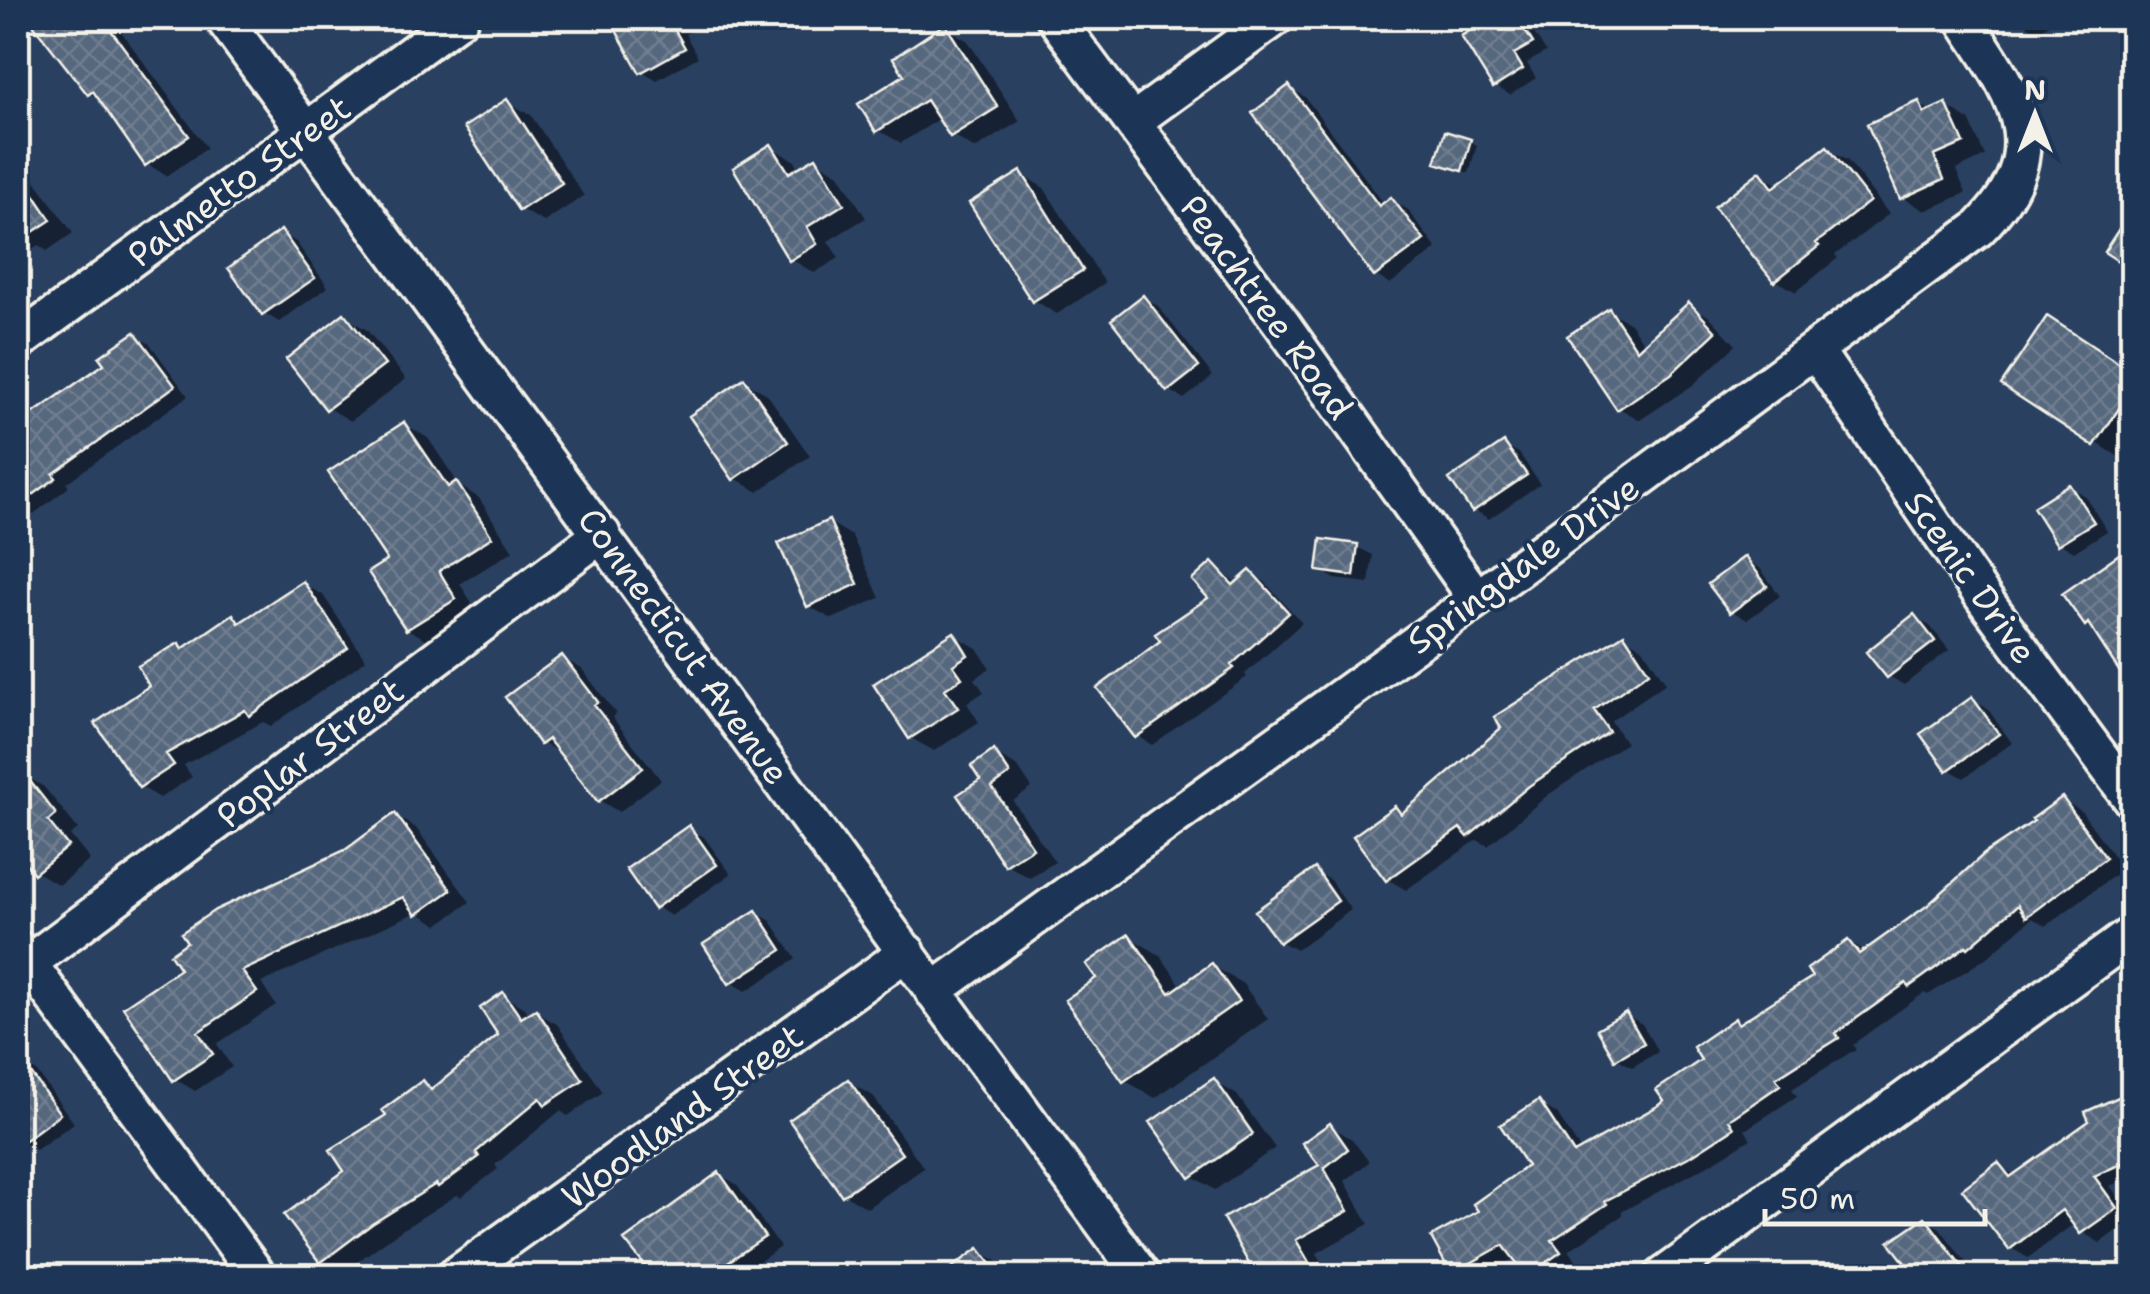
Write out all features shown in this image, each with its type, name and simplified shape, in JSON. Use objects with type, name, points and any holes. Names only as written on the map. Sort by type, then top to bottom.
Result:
[{"type":"street","name":"Connecticut Avenue","points":[[224,18],[1142,1276]]},
{"type":"street","name":"Palmetto Street","points":[[18,342],[460,18]]},
{"type":"street","name":"Peachtree Road","points":[[1055,18],[1293,340],[1476,599]]},
{"type":"street","points":[[1132,122],[1275,18]]},
{"type":"street","name":"Springdale Drive","points":[[933,990],[1476,599],[1978,229],[1998,209],[2016,180],[2023,148],[2020,114],[2006,83],[1964,18]]},
{"type":"street","name":"Scenic Drive","points":[[1815,350],[1996,615],[2132,800]]},
{"type":"street","name":"Poplar Street","points":[[21,961],[602,534]]},
{"type":"street","points":[[1663,1276],[2132,934]]},
{"type":"street","name":"Woodland Street","points":[[455,1276],[907,952]]},
{"type":"street","points":[[21,961],[258,1276]]},
{"type":"building","points":[[28,18],[102,18],[189,136],[145,166],[93,91],[88,95]]},
{"type":"building","points":[[626,18],[668,18],[685,48],[640,73],[613,25]]},
{"type":"building","points":[[1491,18],[1517,18],[1533,43],[1514,54],[1523,69],[1493,88],[1461,36]]},
{"type":"building","points":[[945,24],[998,107],[950,137],[926,100],[876,132],[858,104],[904,75],[893,58]]},
{"type":"building","points":[[1289,85],[1379,206],[1391,197],[1424,240],[1374,277],[1252,113]]},
{"type":"building","points":[[507,99],[562,183],[519,211],[464,127]]},
{"type":"building","points":[[1919,101],[1924,113],[1946,103],[1964,143],[1934,156],[1944,179],[1900,199],[1867,124]]},
{"type":"building","points":[[1445,131],[1471,139],[1462,171],[1435,163]]},
{"type":"building","points":[[771,144],[789,173],[816,157],[844,204],[807,227],[817,244],[789,261],[733,168]]},
{"type":"building","points":[[1827,146],[1870,201],[1774,282],[1714,207],[1760,171],[1773,188]]},
{"type":"building","points":[[18,171],[51,220],[18,242]]},
{"type":"building","points":[[1021,171],[1083,270],[1032,302],[969,203]]},
{"type":"building","points":[[2132,209],[2132,270],[2104,252]]},
{"type":"building","points":[[281,230],[315,278],[262,315],[228,268]]},
{"type":"building","points":[[1143,295],[1199,367],[1167,392],[1111,320]]},
{"type":"building","points":[[1689,302],[1716,332],[1671,374],[1617,410],[1567,336],[1609,308],[1637,350]]},
{"type":"building","points":[[344,313],[385,365],[326,410],[286,359]]},
{"type":"building","points":[[2047,316],[2132,372],[2132,389],[2094,446],[2001,385]]},
{"type":"building","points":[[135,332],[175,386],[53,474],[56,478],[18,506],[18,424],[104,364],[99,357]]},
{"type":"building","points":[[744,378],[788,442],[733,480],[689,416]]},
{"type":"building","points":[[404,422],[448,487],[456,481],[492,537],[439,571],[456,599],[406,630],[368,572],[387,560],[328,472]]},
{"type":"building","points":[[1504,442],[1527,475],[1472,512],[1449,479]]},
{"type":"building","points":[[2069,484],[2094,522],[2057,545],[2033,507]]},
{"type":"building","points":[[829,520],[858,584],[807,607],[778,543]]},
{"type":"building","points":[[1321,539],[1358,544],[1354,576],[1317,571]]},
{"type":"building","points":[[2132,545],[2132,691],[2088,623],[2085,626],[2062,594]]},
{"type":"building","points":[[1745,556],[1767,586],[1730,613],[1708,584]]},
{"type":"building","points":[[1212,562],[1233,585],[1250,570],[1289,613],[1231,665],[1234,668],[1135,738],[1097,688],[1160,641],[1155,634],[1208,598],[1192,580]]},
{"type":"building","points":[[303,581],[348,648],[249,716],[245,710],[166,754],[174,765],[139,788],[95,723],[149,686],[138,666],[179,643],[182,649],[233,614],[239,623]]},
{"type":"building","points":[[1914,614],[1935,641],[1887,678],[1866,652]]},
{"type":"building","points":[[954,632],[968,655],[953,665],[962,678],[945,689],[958,708],[909,739],[873,684]]},
{"type":"building","points":[[1624,634],[1649,672],[1594,710],[1609,732],[1529,786],[1468,837],[1460,828],[1386,881],[1353,836],[1395,806],[1401,814],[1501,728],[1494,717]]},
{"type":"building","points":[[562,655],[598,702],[594,705],[643,768],[598,802],[548,739],[540,745],[505,697]]},
{"type":"building","points":[[1972,697],[1999,734],[1947,771],[1920,734]]},
{"type":"building","points":[[994,750],[1010,774],[992,787],[1033,848],[1005,866],[957,795],[980,780],[971,766]]},
{"type":"building","points":[[18,766],[56,814],[48,821],[68,846],[34,874],[18,853]]},
{"type":"building","points":[[2062,797],[2106,858],[2026,917],[2018,905],[1968,948],[1909,987],[1906,983],[1836,1033],[1839,1038],[1776,1078],[1780,1085],[1729,1120],[1734,1128],[1605,1201],[1607,1204],[1552,1240],[1561,1252],[1527,1276],[1503,1245],[1451,1274],[1431,1237],[1478,1211],[1473,1204],[1527,1166],[1500,1125],[1539,1100],[1574,1153],[1661,1104],[1664,1101],[1656,1090],[1701,1060],[1693,1047],[1735,1018],[1738,1024],[1812,977],[1807,969],[1848,940],[1859,954],[1928,905],[1984,854]]},
{"type":"building","points":[[395,813],[451,890],[416,915],[403,897],[242,971],[257,992],[198,1032],[213,1054],[173,1081],[123,1007],[180,969],[170,954],[187,942],[181,933],[215,910],[345,850]]},
{"type":"building","points":[[689,825],[717,865],[654,909],[626,869]]},
{"type":"building","points":[[1315,868],[1338,901],[1279,943],[1255,911]]},
{"type":"building","points":[[756,910],[782,950],[729,984],[703,944]]},
{"type":"building","points":[[1129,934],[1170,993],[1212,963],[1239,1001],[1123,1082],[1065,1000],[1096,978],[1086,964]]},
{"type":"building","points":[[503,992],[521,1018],[536,1009],[583,1080],[545,1105],[540,1098],[476,1152],[479,1157],[438,1187],[436,1184],[372,1224],[320,1263],[284,1215],[344,1171],[330,1150],[386,1115],[382,1110],[423,1080],[431,1090],[498,1035],[480,1008]]},
{"type":"building","points":[[1626,1012],[1644,1043],[1615,1060],[1597,1029]]},
{"type":"building","points":[[18,1055],[60,1114],[18,1145]]},
{"type":"building","points":[[1214,1078],[1253,1134],[1190,1178],[1150,1122]]},
{"type":"building","points":[[848,1079],[902,1154],[842,1196],[789,1120]]},
{"type":"building","points":[[2132,1091],[2132,1159],[2094,1176],[2117,1208],[2080,1234],[2062,1210],[2009,1250],[1962,1189],[1998,1162],[2010,1177],[2089,1121],[2085,1112]]},
{"type":"building","points":[[1330,1123],[1348,1149],[1324,1168],[1348,1211],[1296,1240],[1317,1276],[1256,1276],[1223,1218],[1319,1165],[1302,1143]]},
{"type":"building","points":[[719,1172],[765,1237],[707,1276],[653,1276],[624,1240]]},
{"type":"building","points":[[1925,1217],[1969,1276],[1915,1276],[1889,1242]]},
{"type":"building","points":[[979,1248],[1000,1276],[940,1276]]}]
